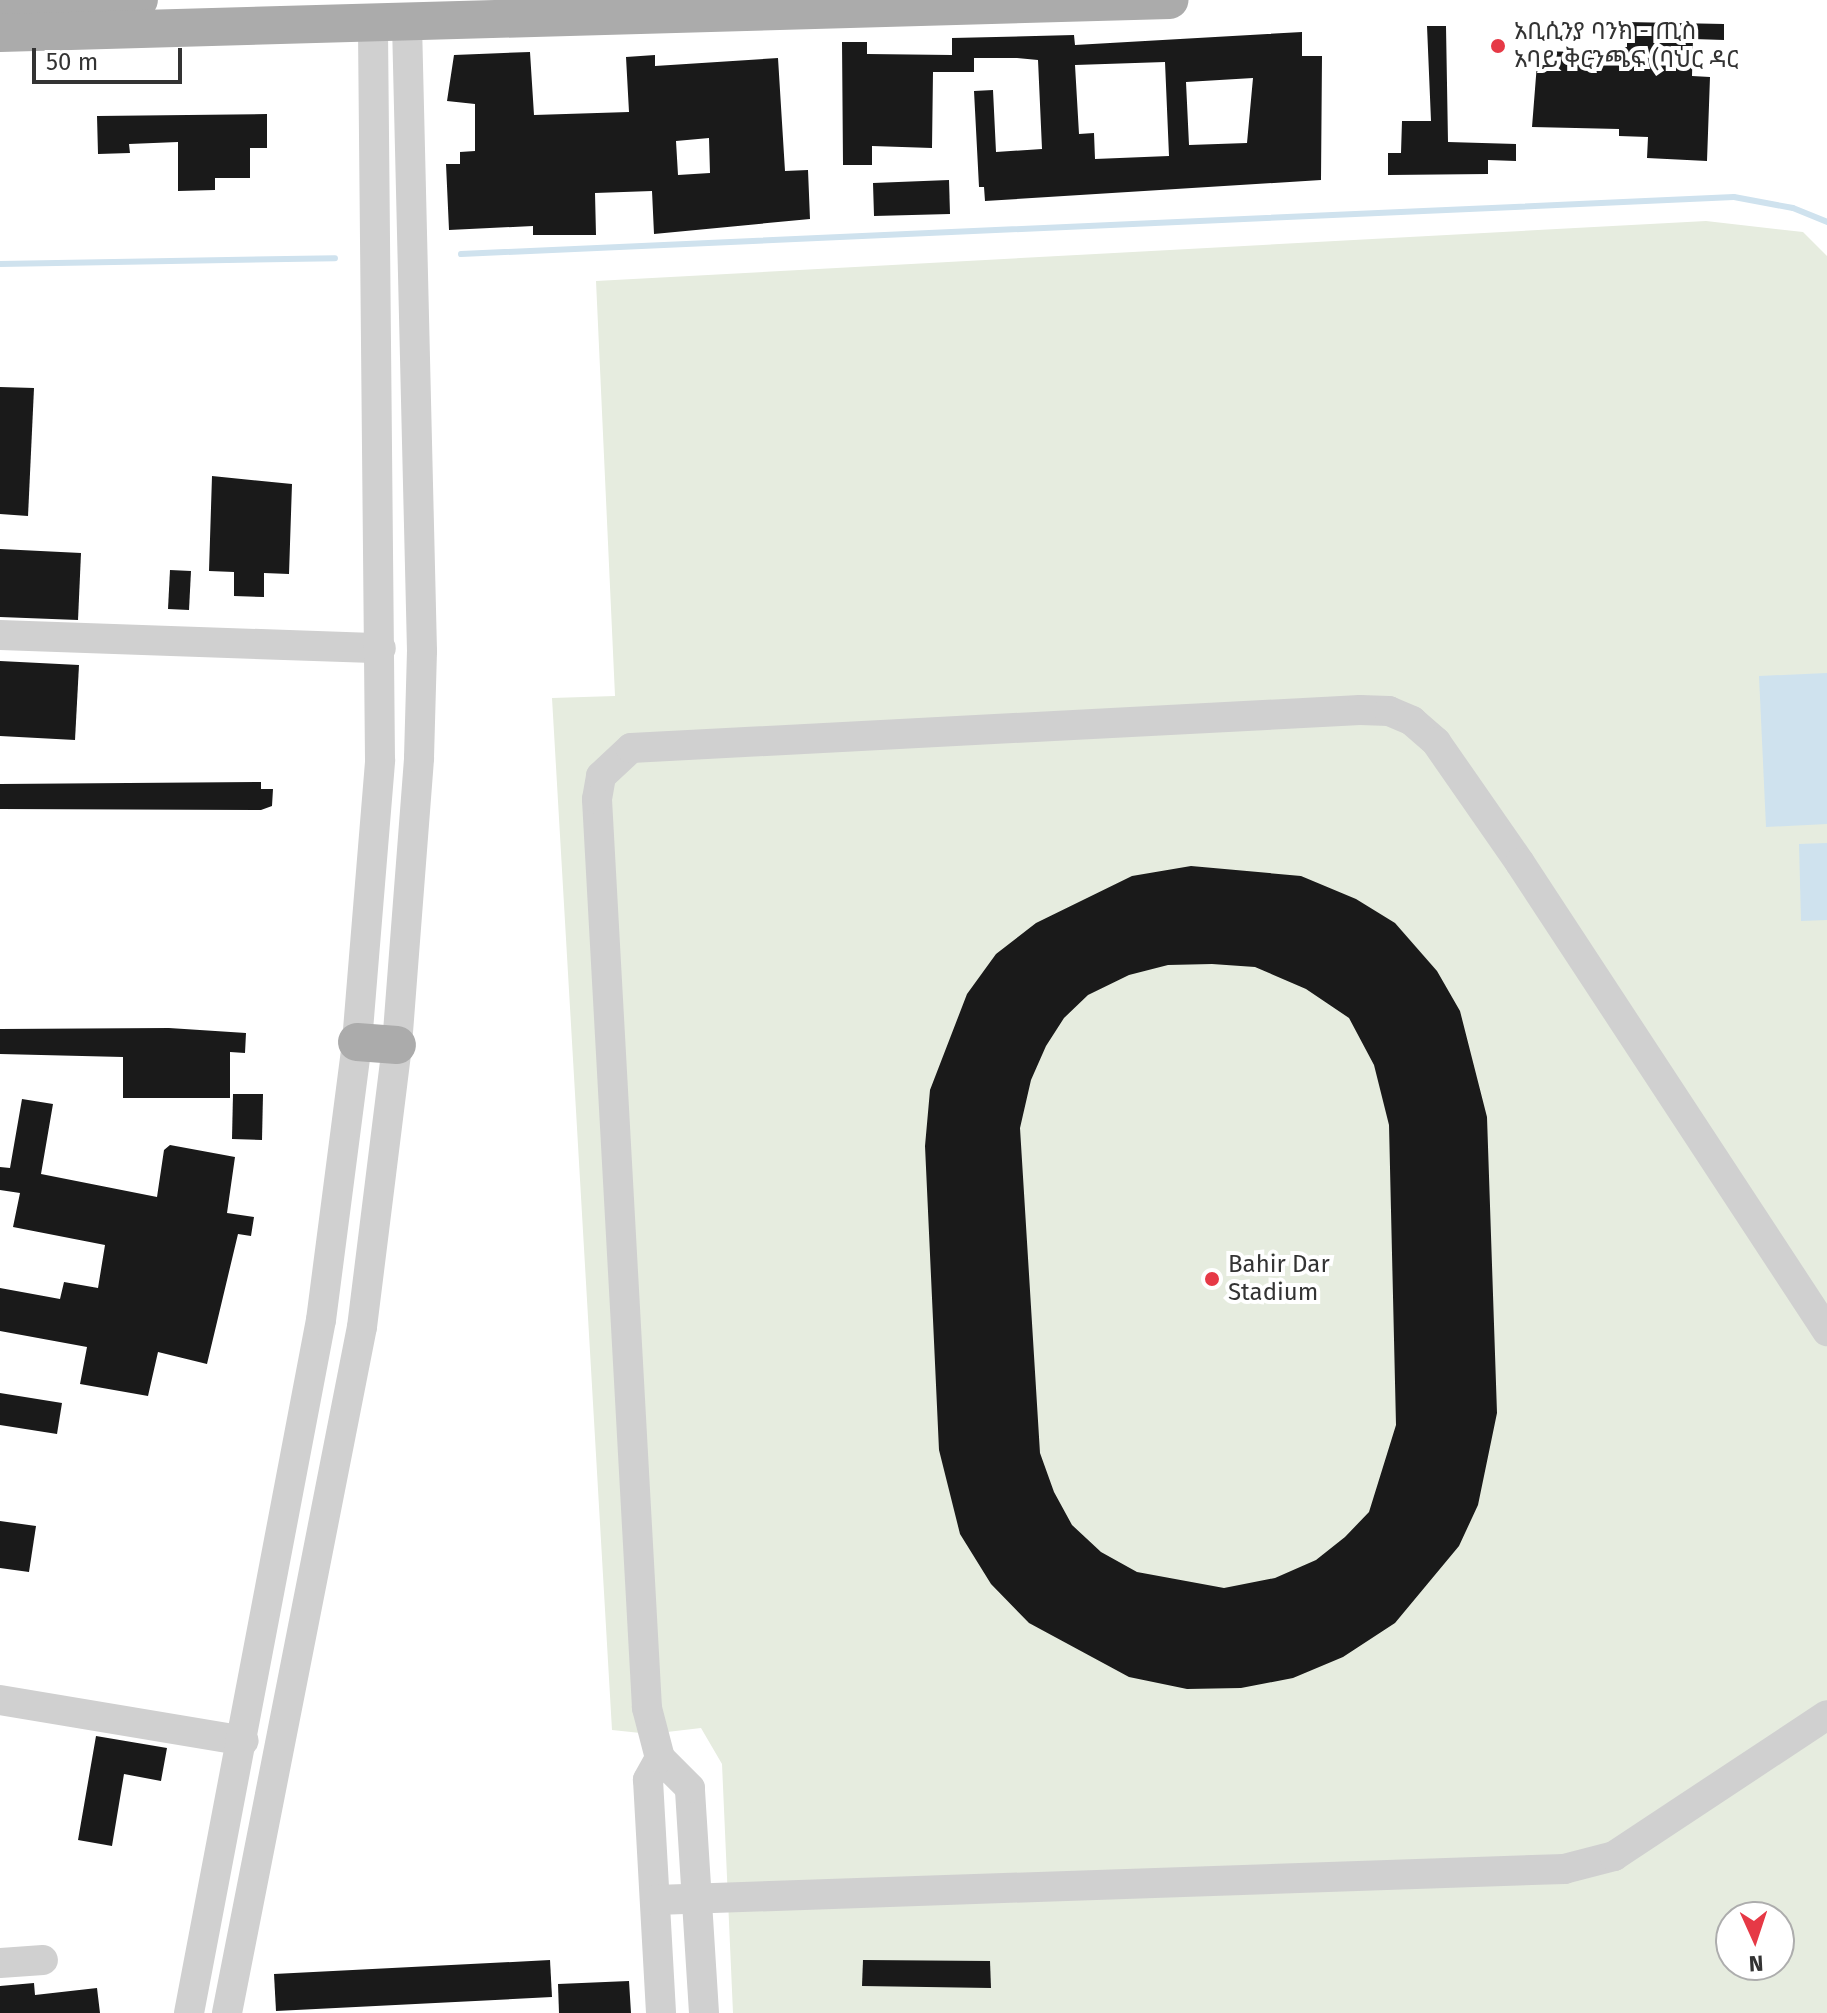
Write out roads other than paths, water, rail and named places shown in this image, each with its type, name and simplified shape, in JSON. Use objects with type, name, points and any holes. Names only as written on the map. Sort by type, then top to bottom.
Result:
[{"type":"main road","points":[[0,5],[139,0]]},
{"type":"main road","points":[[0,33],[390,12],[1170,0]]},
{"type":"main road","points":[[357,1042],[397,1045]]},
{"type":"street","points":[[189,2013],[244,1741],[321,1320],[357,1042],[380,760],[390,12]]},
{"type":"street","points":[[227,2013],[362,1327],[397,1045],[416,805],[422,651],[390,12]]},
{"type":"street","points":[[0,635],[381,648]]},
{"type":"street","points":[[704,2013],[690,1788],[660,1758],[647,1708],[597,799],[601,776],[631,748],[1360,710],[1389,711],[1412,721],[1436,742],[1520,863],[1827,1331]]},
{"type":"street","points":[[0,1700],[244,1741]]},
{"type":"street","points":[[656,1900],[698,1901],[1564,1869],[1614,1856],[1827,1715]]},
{"type":"street","points":[[660,1758],[648,1780],[661,2013]]},
{"type":"street","points":[[0,1963],[43,1960]]},
{"type":"water","points":[[1827,673],[1827,824],[1766,827],[1759,676]]},
{"type":"water","points":[[1827,843],[1827,920],[1801,921],[1799,844]]},
{"type":"waterway","points":[[461,254],[1734,197],[1793,208],[1827,222]]},
{"type":"waterway","points":[[0,264],[335,258]]},
{"type":"place","name":"አቢሲንያ ባንክ - ጢስ አባይ ቅርንጫፍ (ባህር ዳር","points":[[1498,46]]},
{"type":"place","name":"Bahir Dar Stadium","points":[[1212,1279]]}]
